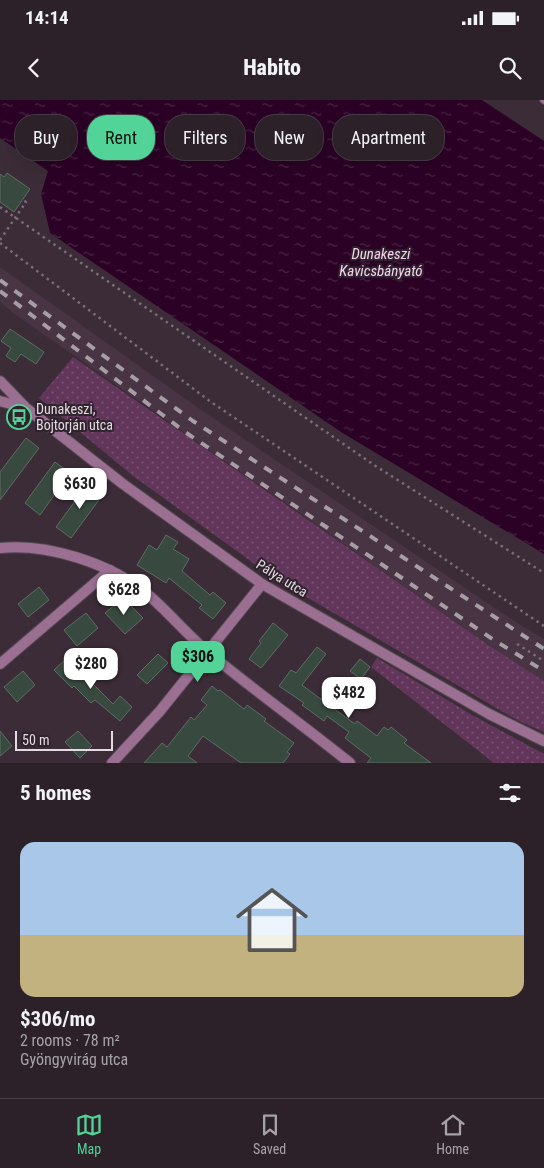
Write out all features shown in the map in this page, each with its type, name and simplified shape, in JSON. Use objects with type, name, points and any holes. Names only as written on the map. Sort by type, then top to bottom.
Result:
[{"type":"street","name":"Pálya utca","points":[[0,381],[26,408],[123,484],[262,584],[489,714],[544,741]]},
{"type":"street","name":"Pálya utca","points":[[0,401],[26,408]]},
{"type":"street","points":[[0,548],[11,547],[61,552],[110,570],[145,592],[208,652],[350,763]]},
{"type":"street","points":[[0,664],[110,570]]},
{"type":"street","points":[[112,763],[160,711],[262,584]]},
{"type":"path","points":[[23,200],[26,202],[0,242],[211,402],[544,626]]},
{"type":"path","points":[[0,207],[374,465],[544,573]]},
{"type":"path","points":[[516,644],[544,661]]},
{"type":"shaded area","points":[[0,267],[197,407],[511,619],[544,639],[544,681],[490,646],[13,313],[0,302]]},
{"type":"shaded area","points":[[73,357],[490,646],[544,681],[544,732],[517,720],[274,578],[133,476],[39,398]]},
{"type":"shaded area","points":[[377,658],[474,716],[544,754],[544,763],[494,763],[371,667]]},
{"type":"water","name":"Dunakeszi Kavicsbányató","points":[[0,100],[482,100],[544,141],[544,554],[341,432],[50,233],[41,194],[48,171],[32,160],[77,160],[77,115],[15,115],[15,148],[0,138]]},
{"type":"building","points":[[7,173],[30,189],[14,212],[0,202],[0,174],[4,177]]},
{"type":"building","points":[[10,329],[44,352],[36,364],[21,354],[15,362],[6,356],[11,348],[1,341]]},
{"type":"building","points":[[26,438],[39,448],[0,500],[0,472]]},
{"type":"building","points":[[55,462],[70,473],[40,515],[25,503]]},
{"type":"building","points":[[89,482],[104,493],[71,538],[56,527]]},
{"type":"building","points":[[166,535],[178,542],[173,549],[189,559],[182,571],[210,595],[213,592],[226,603],[213,619],[199,608],[202,605],[169,578],[166,583],[137,565],[149,545],[157,550]]},
{"type":"building","points":[[39,587],[49,600],[28,617],[18,604]]},
{"type":"building","points":[[123,598],[143,618],[125,634],[105,613]]},
{"type":"building","points":[[86,613],[98,628],[77,646],[64,630]]},
{"type":"building","points":[[273,623],[288,635],[261,668],[249,659],[261,643],[259,641]]},
{"type":"building","points":[[317,647],[326,654],[302,685],[322,700],[331,686],[333,688],[338,681],[347,688],[333,708],[355,724],[357,721],[377,736],[384,727],[388,730],[391,727],[407,740],[404,743],[431,763],[367,763],[371,758],[345,738],[349,732],[327,716],[324,721],[302,705],[304,703],[279,686],[291,670],[296,673]]},
{"type":"building","points":[[158,654],[168,663],[147,684],[137,675]]},
{"type":"building","points":[[67,658],[113,704],[120,696],[132,707],[120,721],[95,700],[91,703],[54,670]]},
{"type":"building","points":[[360,659],[370,667],[361,679],[350,671]]},
{"type":"building","points":[[23,671],[35,685],[17,702],[4,687]]},
{"type":"building","points":[[212,686],[244,709],[247,705],[266,719],[264,721],[294,743],[287,752],[290,754],[283,763],[241,763],[203,736],[188,756],[197,763],[144,763],[162,743],[167,747],[191,717],[194,720],[207,705],[201,700]]},
{"type":"building","points":[[0,731],[12,746],[0,756]]},
{"type":"building","points":[[78,731],[92,746],[80,758],[65,742]]},
{"type":"railway","points":[[0,280],[193,421],[544,649]]},
{"type":"railway","points":[[0,291],[185,432],[494,640],[544,671]]},
{"type":"place","name":"Dunakeszi, Bojtorján utca","points":[[19,417]]}]
